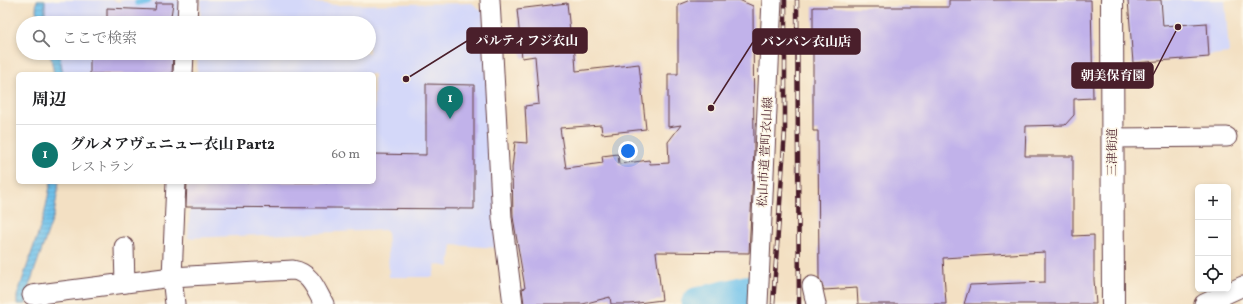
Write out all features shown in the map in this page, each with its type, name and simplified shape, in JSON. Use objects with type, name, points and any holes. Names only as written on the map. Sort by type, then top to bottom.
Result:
[{"type":"street","points":[[187,16],[188,0]]},
{"type":"street","points":[[490,0],[502,218],[513,304]]},
{"type":"street","name":"松山市道 萱町衣山線","points":[[758,304],[772,0]]},
{"type":"street","name":"三津街道","points":[[1112,0],[1113,304]]},
{"type":"street","points":[[182,72],[183,60]]},
{"type":"street","points":[[1112,138],[1227,137]]},
{"type":"street","points":[[175,304],[172,277],[176,184]]},
{"type":"street","points":[[124,247],[125,283]]},
{"type":"street","points":[[32,295],[172,277],[297,271],[310,279],[324,304]]},
{"type":"street","points":[[1204,304],[1243,286]]},
{"type":"shaded area","points":[[45,0],[112,0],[120,2],[120,0],[139,0],[137,1],[138,5],[158,0],[184,0],[183,16],[45,16]]},
{"type":"shaded area","points":[[201,0],[288,0],[336,5],[472,3],[483,12],[500,248],[452,245],[449,267],[436,264],[433,277],[389,277],[387,230],[188,238],[191,184],[376,184],[376,72],[197,72],[198,60],[376,60],[376,16],[200,16]]},
{"type":"shaded area","points":[[1127,0],[1225,0],[1229,53],[1132,64]]},
{"type":"shaded area","points":[[60,60],[181,60],[180,72],[63,72]]},
{"type":"water","points":[[37,0],[45,0],[45,16],[37,16]]},
{"type":"water","points":[[51,60],[60,60],[63,72],[54,72]]},
{"type":"water","points":[[51,184],[59,184],[54,215],[29,286],[26,304],[17,304],[17,296],[44,216]]},
{"type":"building","points":[[690,0],[739,0],[753,6],[754,151],[749,253],[656,252],[662,300],[630,304],[611,304],[610,297],[583,304],[524,304],[522,289],[525,288],[513,217],[512,168],[515,142],[527,143],[525,106],[539,104],[535,56],[522,58],[517,9],[567,3],[571,40],[574,40],[576,71],[639,64],[646,129],[602,134],[601,125],[560,128],[566,168],[603,163],[602,156],[618,154],[619,164],[649,160],[650,164],[669,163],[668,142],[681,125],[668,127],[668,74],[678,74],[678,5]]},
{"type":"building","points":[[949,0],[1091,0],[1093,98],[1074,99],[1074,115],[1065,125],[1026,126],[1025,156],[1073,156],[1073,236],[1094,235],[1094,280],[1096,304],[964,304],[970,285],[1045,282],[1045,252],[943,258],[946,304],[858,304],[857,288],[824,290],[819,278],[818,131],[813,131],[813,7],[949,7]]},
{"type":"building","points":[[1128,0],[1161,0],[1163,26],[1207,23],[1209,57],[1133,63]]},
{"type":"building","points":[[156,3],[173,3],[171,16],[107,16],[107,8],[155,10]]},
{"type":"building","points":[[90,60],[173,60],[172,72],[90,72]]},
{"type":"building","points":[[426,84],[474,85],[474,209],[186,207],[187,184],[376,184],[376,154],[426,155]]},
{"type":"waterway","points":[[137,3],[149,0]]},
{"type":"waterway","points":[[698,304],[748,292]]},
{"type":"railway","points":[[773,304],[785,131],[785,0]]},
{"type":"railway","points":[[797,0],[799,304]]},
{"type":"place","name":"朝美保育園","points":[[1178,27]]},
{"type":"place","name":"パルティフジ衣山","points":[[406,79]]},
{"type":"place","name":"バンバン衣山店","points":[[711,108]]},
{"type":"place","name":"グルメアヴェニュー衣山 Part2","points":[[450,119]]}]
